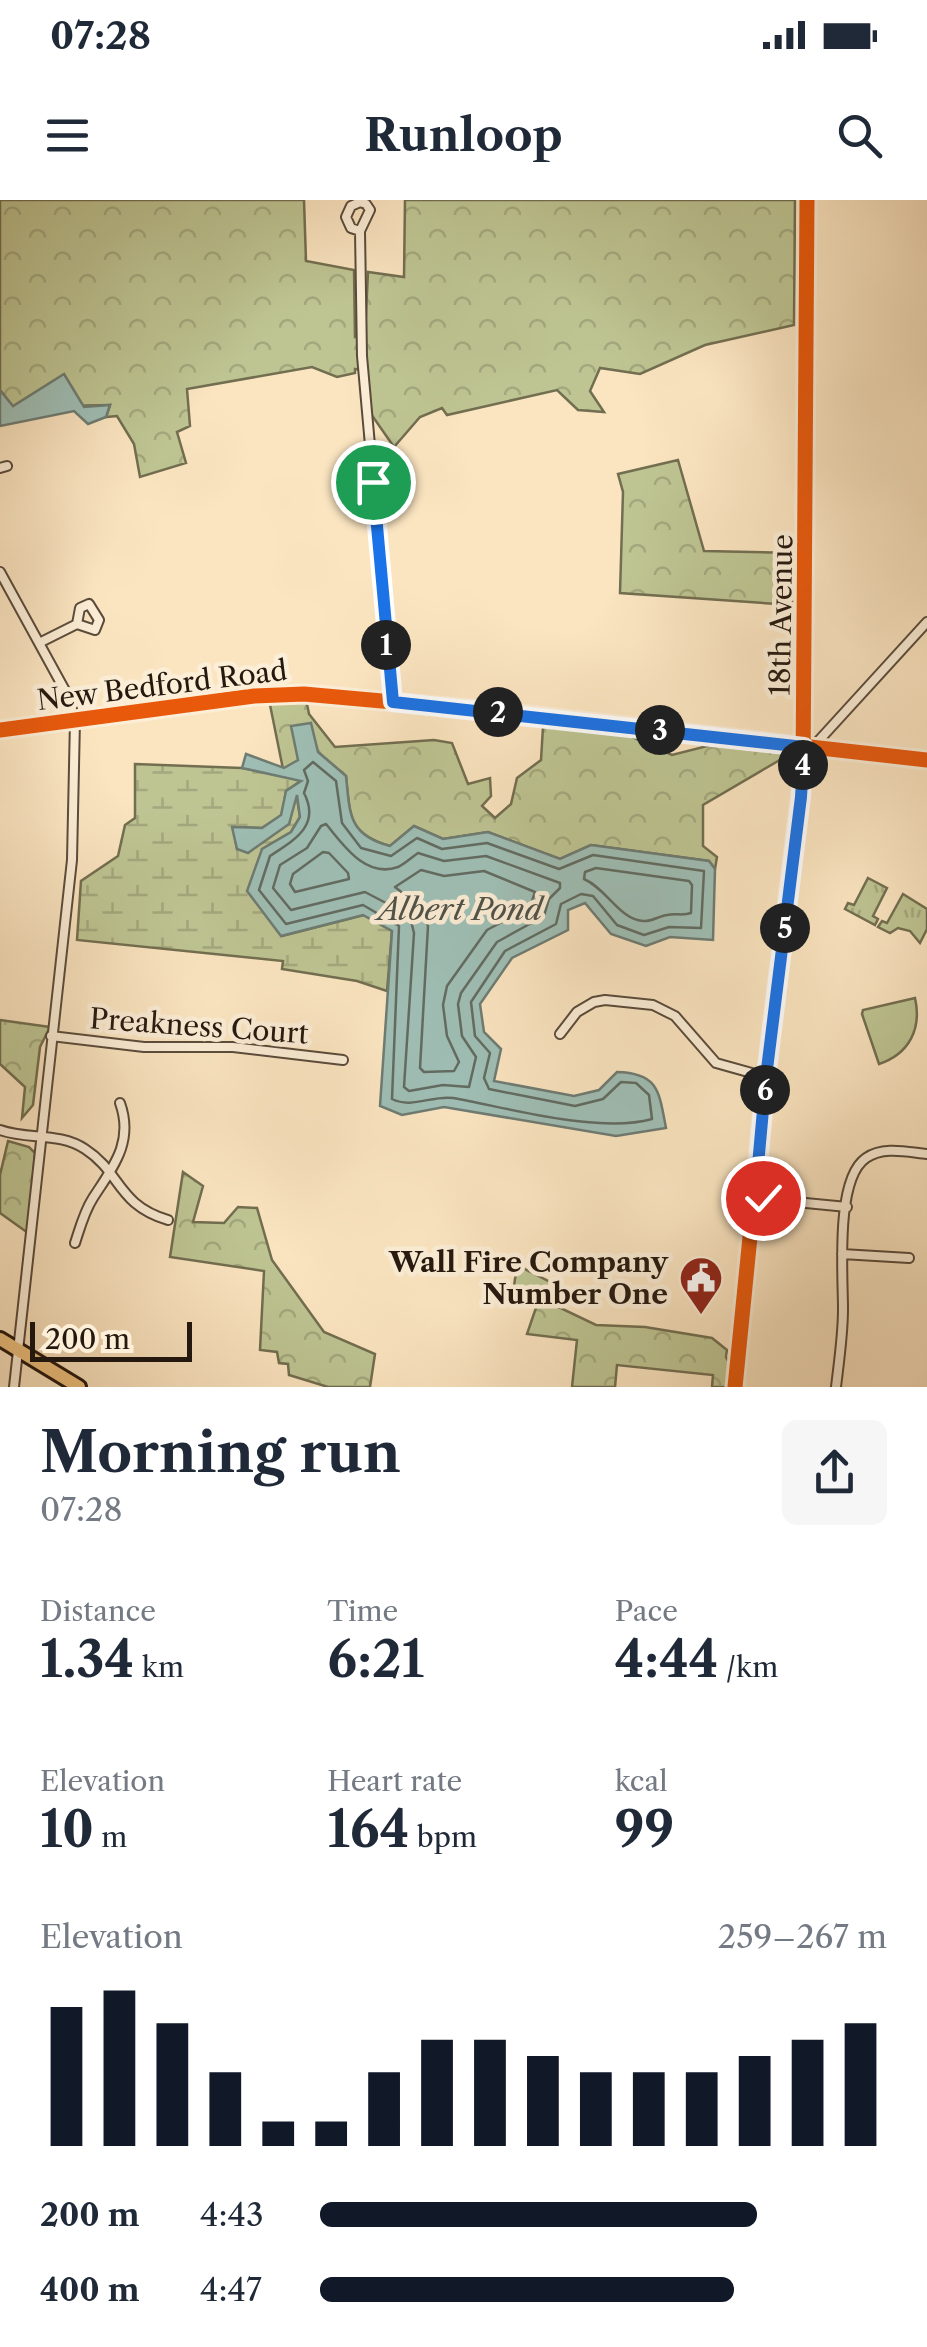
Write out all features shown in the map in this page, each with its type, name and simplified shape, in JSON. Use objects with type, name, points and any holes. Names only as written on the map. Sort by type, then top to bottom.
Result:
[{"type":"highway","points":[[0,1338],[79,1387]]},
{"type":"street","name":"18th Avenue","points":[[735,1387],[766,1077],[808,748],[806,200]]},
{"type":"street","points":[[360,231],[362,356],[393,702]]},
{"type":"street","points":[[0,572],[70,703],[75,720],[72,860],[14,1387]]},
{"type":"street","points":[[808,748],[927,622]]},
{"type":"street","points":[[39,643],[77,624]]},
{"type":"street","name":"New Bedford Road","points":[[0,730],[275,693],[393,702],[927,760]]},
{"type":"street","points":[[801,797],[808,766],[828,750]]},
{"type":"street","points":[[560,1034],[577,1012],[594,1002],[653,1005],[675,1016],[716,1063],[766,1077]]},
{"type":"street","name":"Preakness Court","points":[[51,1036],[144,1046],[233,1047],[343,1060]]},
{"type":"street","points":[[75,1243],[89,1205],[110,1176],[124,1146],[120,1102]]},
{"type":"street","points":[[0,1130],[81,1146],[97,1158],[134,1204],[168,1220]]},
{"type":"street","points":[[836,1387],[842,1254],[853,1173],[867,1157],[884,1151],[927,1154]]},
{"type":"street","points":[[755,1198],[847,1207]]},
{"type":"street","points":[[842,1254],[909,1258]]},
{"type":"green space","points":[[0,200],[304,200],[306,261],[354,270],[355,337],[365,335],[368,272],[404,277],[405,200],[795,200],[794,325],[705,345],[640,374],[600,368],[590,391],[604,412],[578,410],[557,390],[447,415],[442,408],[420,417],[394,447],[371,414],[367,371],[355,369],[355,373],[337,377],[312,367],[187,389],[190,426],[177,432],[186,463],[140,477],[134,444],[117,416],[106,417],[110,405],[12,407],[0,390]]},
{"type":"green space","points":[[678,460],[704,551],[793,553],[792,605],[620,593],[623,492],[618,474]]},
{"type":"green space","points":[[304,689],[309,714],[335,747],[434,740],[452,743],[468,784],[490,778],[491,796],[482,806],[495,818],[511,804],[517,778],[541,760],[543,727],[628,735],[672,755],[723,742],[790,754],[703,805],[703,846],[717,857],[715,869],[709,861],[591,845],[560,859],[488,832],[443,839],[414,826],[390,846],[359,829],[351,812],[346,776],[318,752],[283,769],[267,690]]},
{"type":"green space","points":[[135,764],[242,768],[302,780],[286,791],[282,815],[262,828],[233,827],[237,849],[289,824],[296,792],[300,817],[291,832],[262,849],[282,936],[364,915],[392,931],[387,991],[357,981],[282,969],[283,961],[77,940],[81,881],[118,856],[125,825],[135,818]]},
{"type":"green space","points":[[868,878],[887,888],[873,916],[878,919],[875,925],[845,909],[848,903],[854,905]]},
{"type":"green space","points":[[903,894],[927,909],[927,929],[920,943],[910,931],[898,928],[890,933],[878,927],[882,921],[887,923]]},
{"type":"green space","points":[[915,998],[917,1020],[911,1039],[898,1054],[879,1064],[863,1010]]},
{"type":"green space","points":[[0,1020],[50,1027],[40,1047],[33,1105],[22,1118],[25,1087],[0,1064]]},
{"type":"green space","points":[[8,1141],[29,1147],[35,1153],[28,1233],[0,1213],[0,1175]]},
{"type":"green space","points":[[183,1172],[203,1186],[193,1222],[224,1223],[238,1207],[257,1208],[272,1260],[324,1332],[375,1354],[370,1387],[328,1387],[289,1375],[288,1364],[279,1363],[277,1352],[260,1350],[264,1271],[170,1257]]},
{"type":"green space","points":[[517,1265],[554,1284],[552,1304],[596,1325],[645,1327],[712,1338],[727,1350],[733,1370],[730,1387],[712,1387],[713,1375],[617,1365],[615,1387],[572,1387],[577,1340],[527,1334],[539,1299],[514,1286]]},
{"type":"water","points":[[64,374],[84,407],[110,405],[106,417],[88,424],[74,411],[0,426],[0,390],[13,406]]},
{"type":"water","name":"Albert Pond","points":[[311,723],[318,752],[346,776],[349,801],[359,829],[390,846],[414,826],[443,839],[488,832],[560,859],[591,845],[709,861],[715,869],[713,940],[670,937],[646,946],[611,934],[585,903],[568,910],[568,930],[512,958],[480,1004],[484,1032],[501,1049],[494,1081],[574,1096],[599,1090],[617,1072],[631,1073],[655,1087],[666,1128],[616,1136],[444,1107],[402,1115],[380,1106],[392,931],[363,915],[281,936],[247,891],[262,849],[291,832],[300,817],[297,795],[289,824],[248,853],[237,849],[232,827],[262,828],[281,815],[286,791],[301,781],[242,768],[246,754],[284,768],[298,760],[291,726]]},
{"type":"cycle path","points":[[735,1387],[766,1077],[803,773],[807,200]]},
{"type":"cycle path","points":[[0,730],[254,696],[304,694],[927,760]]},
{"type":"place","name":"Wall Fire Company Number One","points":[[701,1316]]},
{"type":"route","points":[[373,482],[393,702],[804,747],[755,1198],[763,1198]]}]
